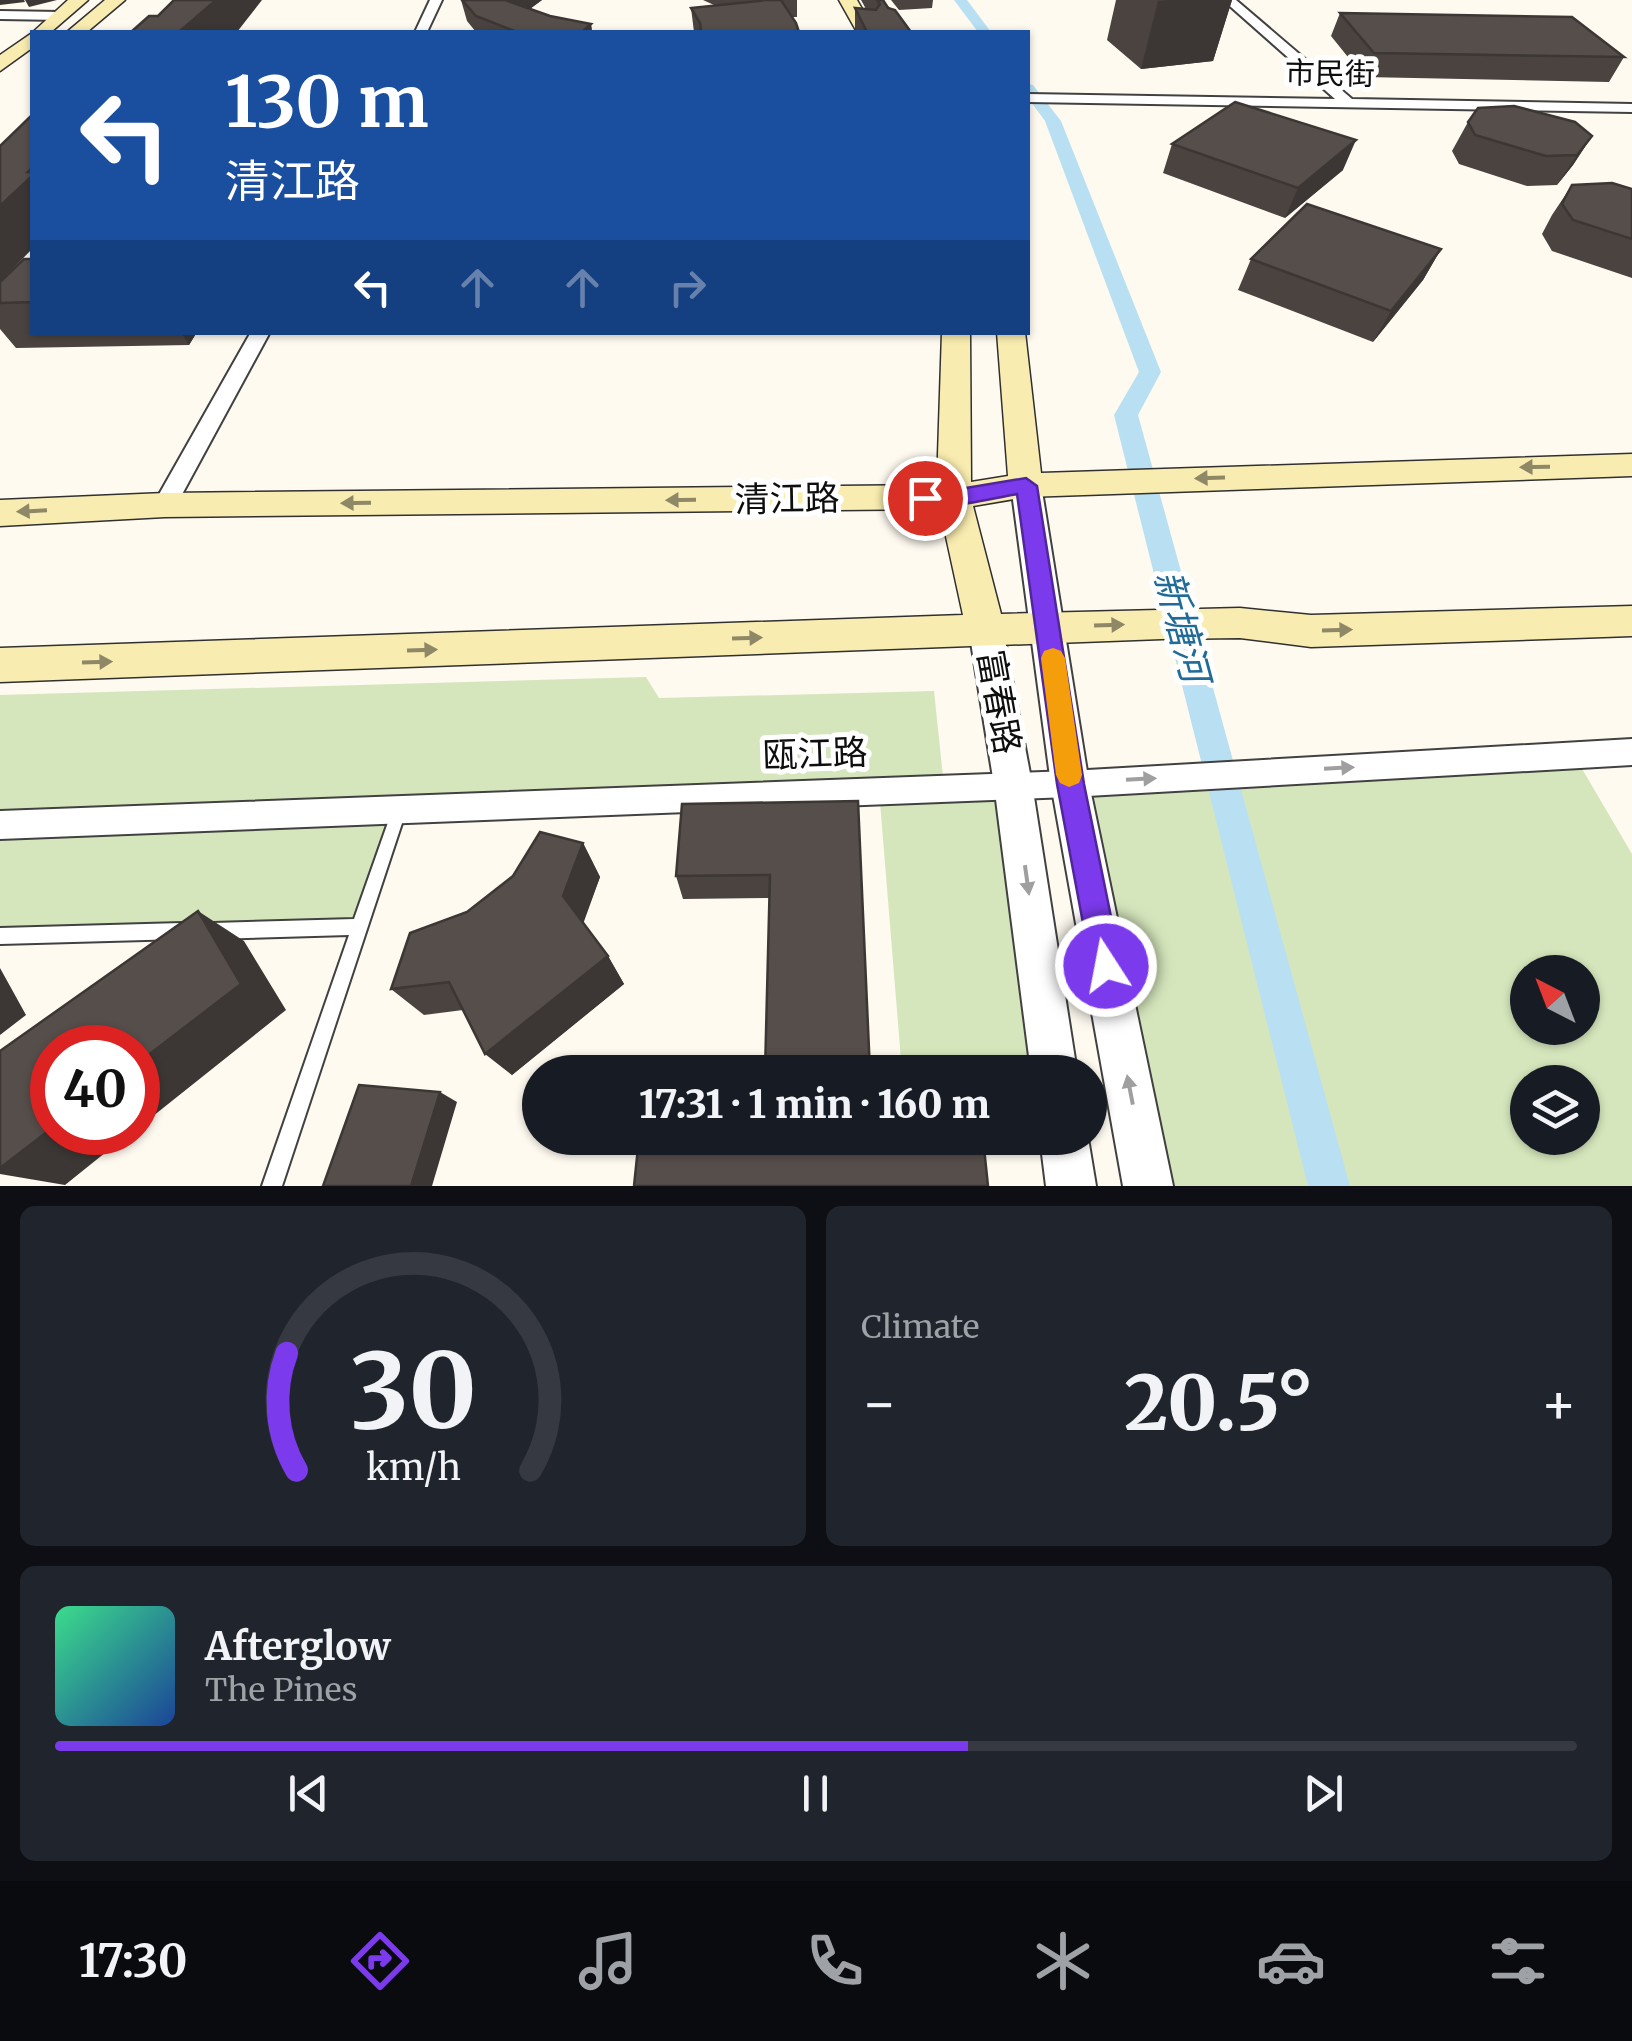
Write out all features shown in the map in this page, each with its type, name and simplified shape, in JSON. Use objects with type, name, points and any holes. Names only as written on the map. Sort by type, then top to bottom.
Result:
[{"type":"main road","points":[[43,30],[79,0]]},
{"type":"main road","points":[[78,30],[116,0]]},
{"type":"main road","points":[[848,0],[865,30]]},
{"type":"main road","points":[[5,74],[30,42]]},
{"type":"main road","points":[[5,74],[30,67]]},
{"type":"main road","name":"富春路","points":[[956,335],[954,498],[986,630]]},
{"type":"main road","name":"富春路","points":[[1011,335],[1026,486]]},
{"type":"main road","name":"清江路","points":[[0,512],[166,505],[954,498],[1026,486],[1632,465]]},
{"type":"main road","points":[[0,665],[1181,624],[1311,631],[1632,621]]},
{"type":"street","points":[[422,30],[436,0]]},
{"type":"street","points":[[1229,0],[1348,103]]},
{"type":"street","points":[[0,15],[60,16]]},
{"type":"street","name":"市民街","points":[[1030,98],[1632,108]]},
{"type":"street","points":[[166,505],[259,335]]},
{"type":"street","name":"富春路","points":[[1026,486],[1070,784],[1148,1186]]},
{"type":"street","name":"富春路","points":[[986,630],[1013,784],[1052,1055]]},
{"type":"street","name":"瓯江路","points":[[0,826],[1070,784],[1632,752]]},
{"type":"street","points":[[1067,1155],[1072,1186]]},
{"type":"lane","points":[[272,1186],[400,809]]},
{"type":"lane","points":[[0,936],[360,927]]},
{"type":"green space","points":[[646,677],[659,698],[934,691],[944,786],[1013,784],[1052,1055],[901,1055],[879,790],[400,809],[360,927],[0,936],[0,695]]},
{"type":"green space","points":[[1581,767],[1632,854],[1632,1186],[1172,1186],[1091,795]]},
{"type":"building","points":[[174,0],[216,0],[181,30],[133,30],[149,16],[158,16]]},
{"type":"building","points":[[462,0],[505,0],[550,16],[591,24],[584,30],[512,30],[476,16]]},
{"type":"building","points":[[781,0],[798,30],[701,30],[691,8]]},
{"type":"building","points":[[877,0],[895,10],[910,30],[866,30],[855,8],[876,10],[880,4]]},
{"type":"building","points":[[1340,13],[1572,17],[1624,57],[1374,53]]},
{"type":"building","points":[[1235,102],[1356,140],[1298,188],[1172,144]]},
{"type":"building","points":[[1514,106],[1575,122],[1592,136],[1577,155],[1546,156],[1475,135],[1468,122],[1478,108]]},
{"type":"building","points":[[30,117],[30,178],[0,206],[0,146]]},
{"type":"building","points":[[1612,183],[1632,189],[1632,239],[1573,220],[1562,204],[1572,185]]},
{"type":"building","points":[[1307,204],[1441,249],[1391,311],[1251,259]]},
{"type":"building","points":[[24,259],[30,259],[30,302],[0,303],[0,282]]},
{"type":"building","points":[[858,801],[869,1055],[765,1055],[770,875],[676,876],[682,804]]},
{"type":"building","points":[[540,832],[583,843],[563,896],[608,956],[485,1054],[449,982],[391,989],[410,933],[467,912],[513,876]]},
{"type":"building","points":[[198,911],[241,984],[160,1046],[160,1025],[37,1025]]},
{"type":"building","points":[[30,1030],[30,1145],[0,1168],[0,1051]]},
{"type":"building","points":[[359,1085],[440,1092],[411,1186],[323,1186]]},
{"type":"building","points":[[637,1155],[985,1155],[988,1186],[634,1186]]},
{"type":"waterway","name":"新塘河","points":[[960,0],[983,30]]},
{"type":"waterway","name":"新塘河","points":[[1030,91],[1053,121],[1150,372],[1126,415],[1329,1186]]},
{"type":"slow traffic","points":[[1053,658],[1069,775]]},
{"type":"route","points":[[925,498],[954,498],[1026,486],[1070,784],[1106,966]]}]
